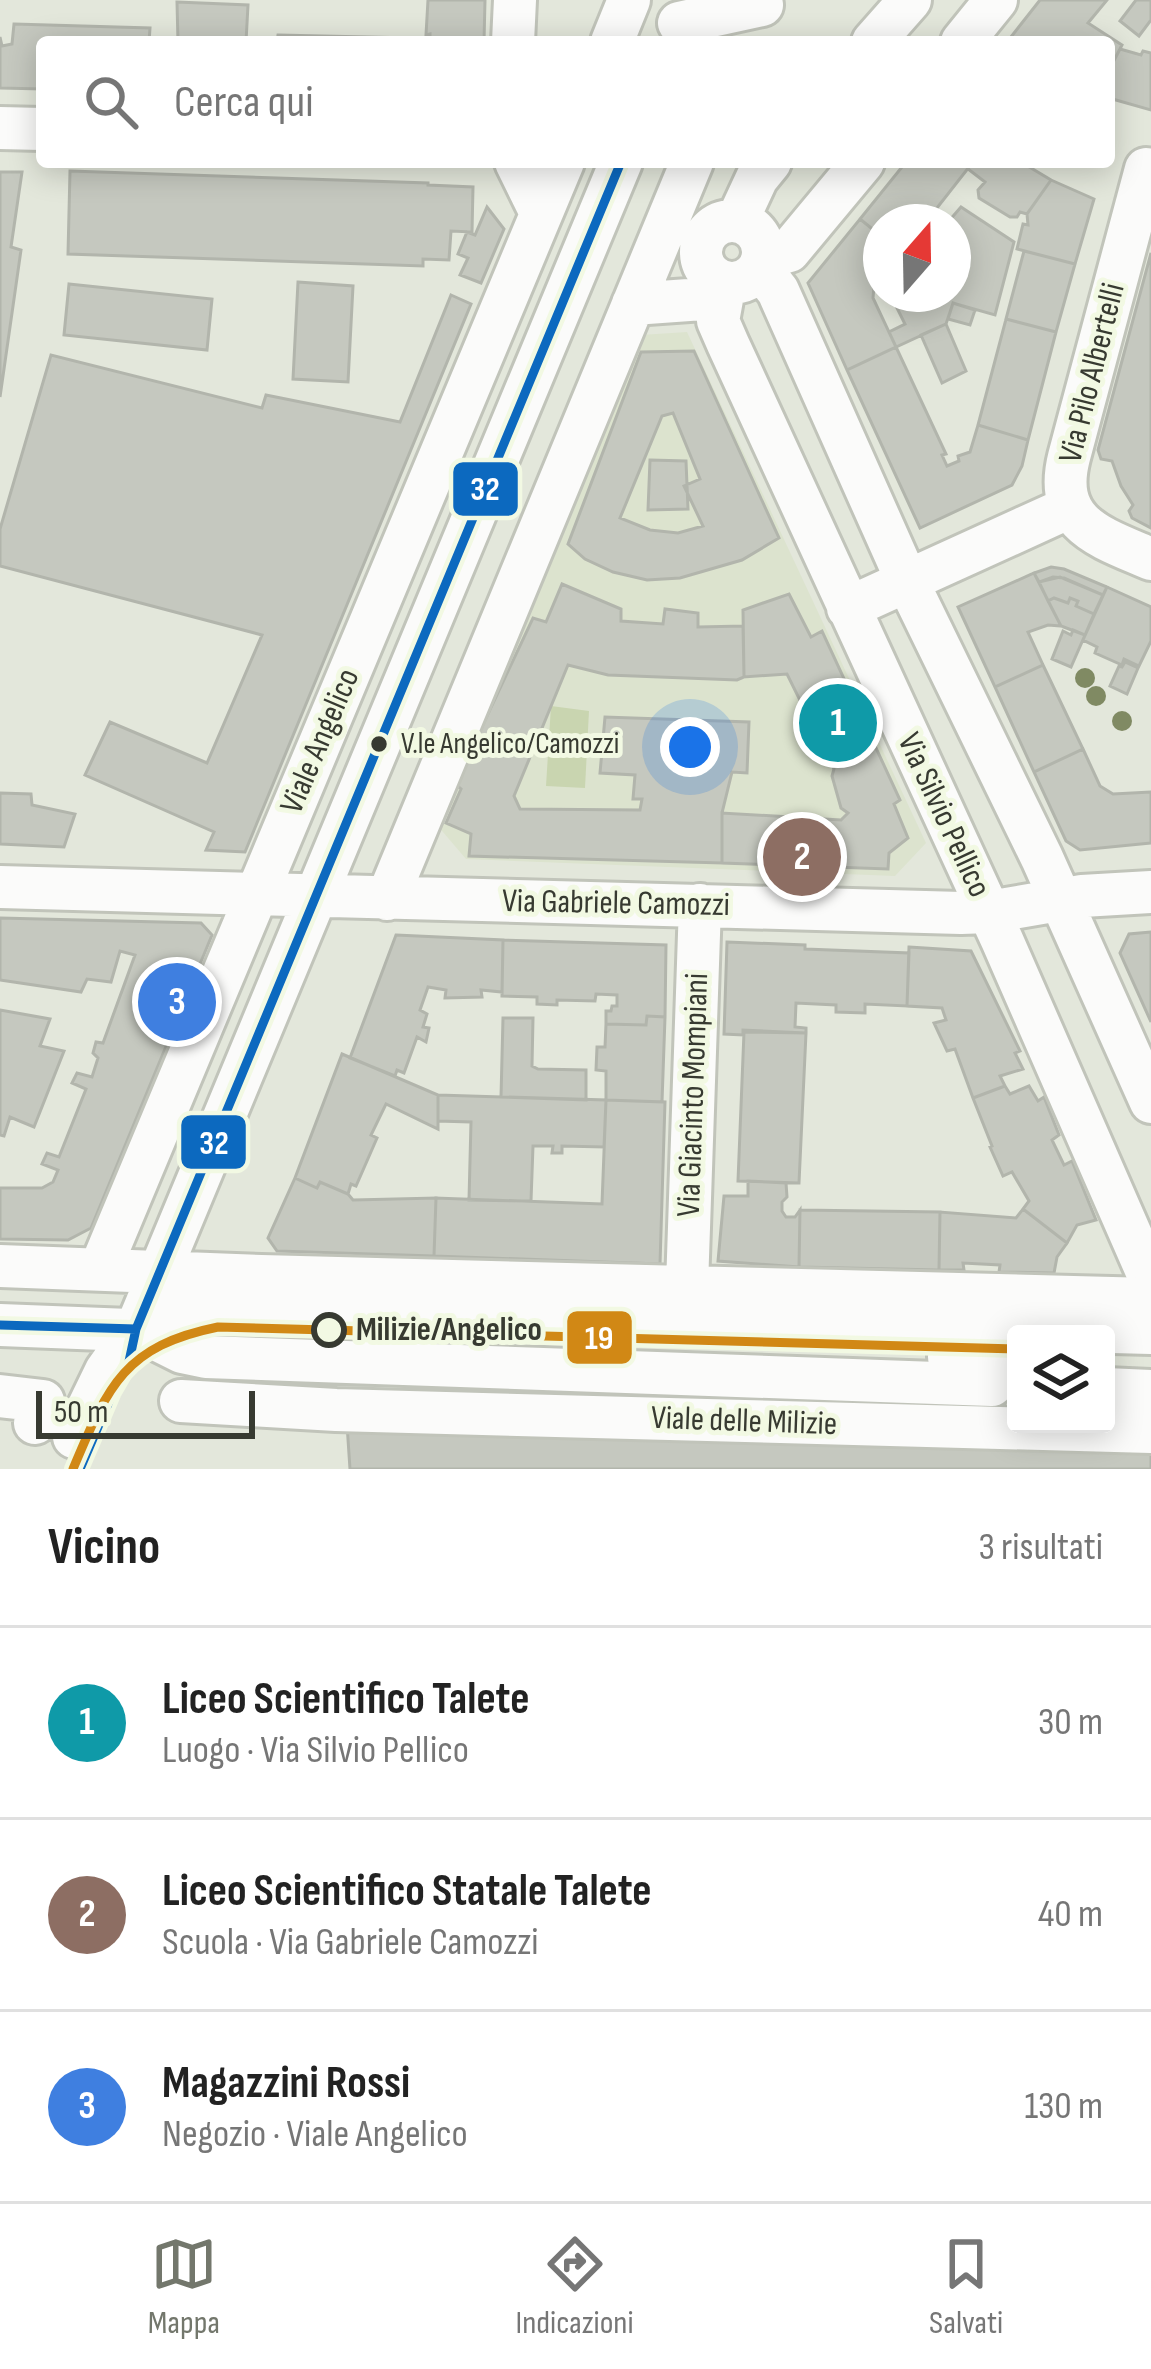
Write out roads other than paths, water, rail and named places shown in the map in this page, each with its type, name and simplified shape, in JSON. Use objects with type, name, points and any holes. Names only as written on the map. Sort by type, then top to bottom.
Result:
[{"type":"street","points":[[513,36],[515,0]]},
{"type":"street","points":[[614,36],[628,0]]},
{"type":"street","points":[[879,36],[910,0]]},
{"type":"street","points":[[680,22],[758,16]]},
{"type":"street","points":[[0,128],[36,130]]},
{"type":"street","name":"Via Pilo Albertelli","points":[[1070,507],[1066,470],[1135,167]]},
{"type":"street","points":[[519,168],[542,213]]},
{"type":"street","name":"Viale Angelico","points":[[100,1269],[561,168]]},
{"type":"street","name":"Viale Angelico","points":[[58,1434],[136,1329],[619,168]]},
{"type":"street","points":[[387,898],[690,168]]},
{"type":"street","points":[[728,168],[733,181],[732,221]]},
{"type":"street","points":[[732,221],[765,168]]},
{"type":"street","points":[[633,304],[703,299],[741,272],[789,251],[857,168]]},
{"type":"street","points":[[747,224],[761,239],[741,272],[703,262],[703,241],[716,225],[747,224]]},
{"type":"street","name":"Via Silvio Pellico","points":[[1151,1102],[907,581],[778,291],[741,272],[718,321],[989,912],[1151,1281]]},
{"type":"street","points":[[498,317],[548,339]]},
{"type":"street","points":[[848,608],[1070,507],[1102,538],[1151,559]]},
{"type":"street","points":[[339,695],[392,718]]},
{"type":"street","name":"Via Gabriele Camozzi","points":[[0,887],[989,912],[1059,899],[1151,892]]},
{"type":"street","name":"Via Giacinto Mompiani","points":[[687,1286],[700,904]]},
{"type":"street","name":"Viale delle Milizie","points":[[0,1266],[160,1271],[894,1327],[1151,1333]]},
{"type":"street","name":"Viale delle Milizie","points":[[136,1329],[201,1310],[687,1286],[1151,1299]]},
{"type":"street","points":[[894,1327],[921,1293]]},
{"type":"street","name":"Viale delle Milizie","points":[[0,1325],[1007,1359]]},
{"type":"street","name":"Viale delle Milizie","points":[[136,1329],[182,1352],[206,1358],[1007,1386]]},
{"type":"street","points":[[336,1410],[338,1361]]},
{"type":"street","points":[[1115,1361],[1151,1363]]},
{"type":"street","points":[[1115,1389],[1151,1390]]},
{"type":"street","points":[[0,1396],[58,1434]]},
{"type":"street","name":"Viale delle Milizie","points":[[181,1401],[336,1410],[1151,1432]]},
{"type":"place","name":"Liceo Scientifico Talete","points":[[838,723]]},
{"type":"place","name":"V.le Angelico/Camozzi","points":[[379,744]]},
{"type":"place","name":"Liceo Scientifico Statale Talete","points":[[802,857]]},
{"type":"place","name":"Magazzini Rossi","points":[[177,1002]]},
{"type":"place","name":"Milizie/Angelico","points":[[329,1330]]}]
